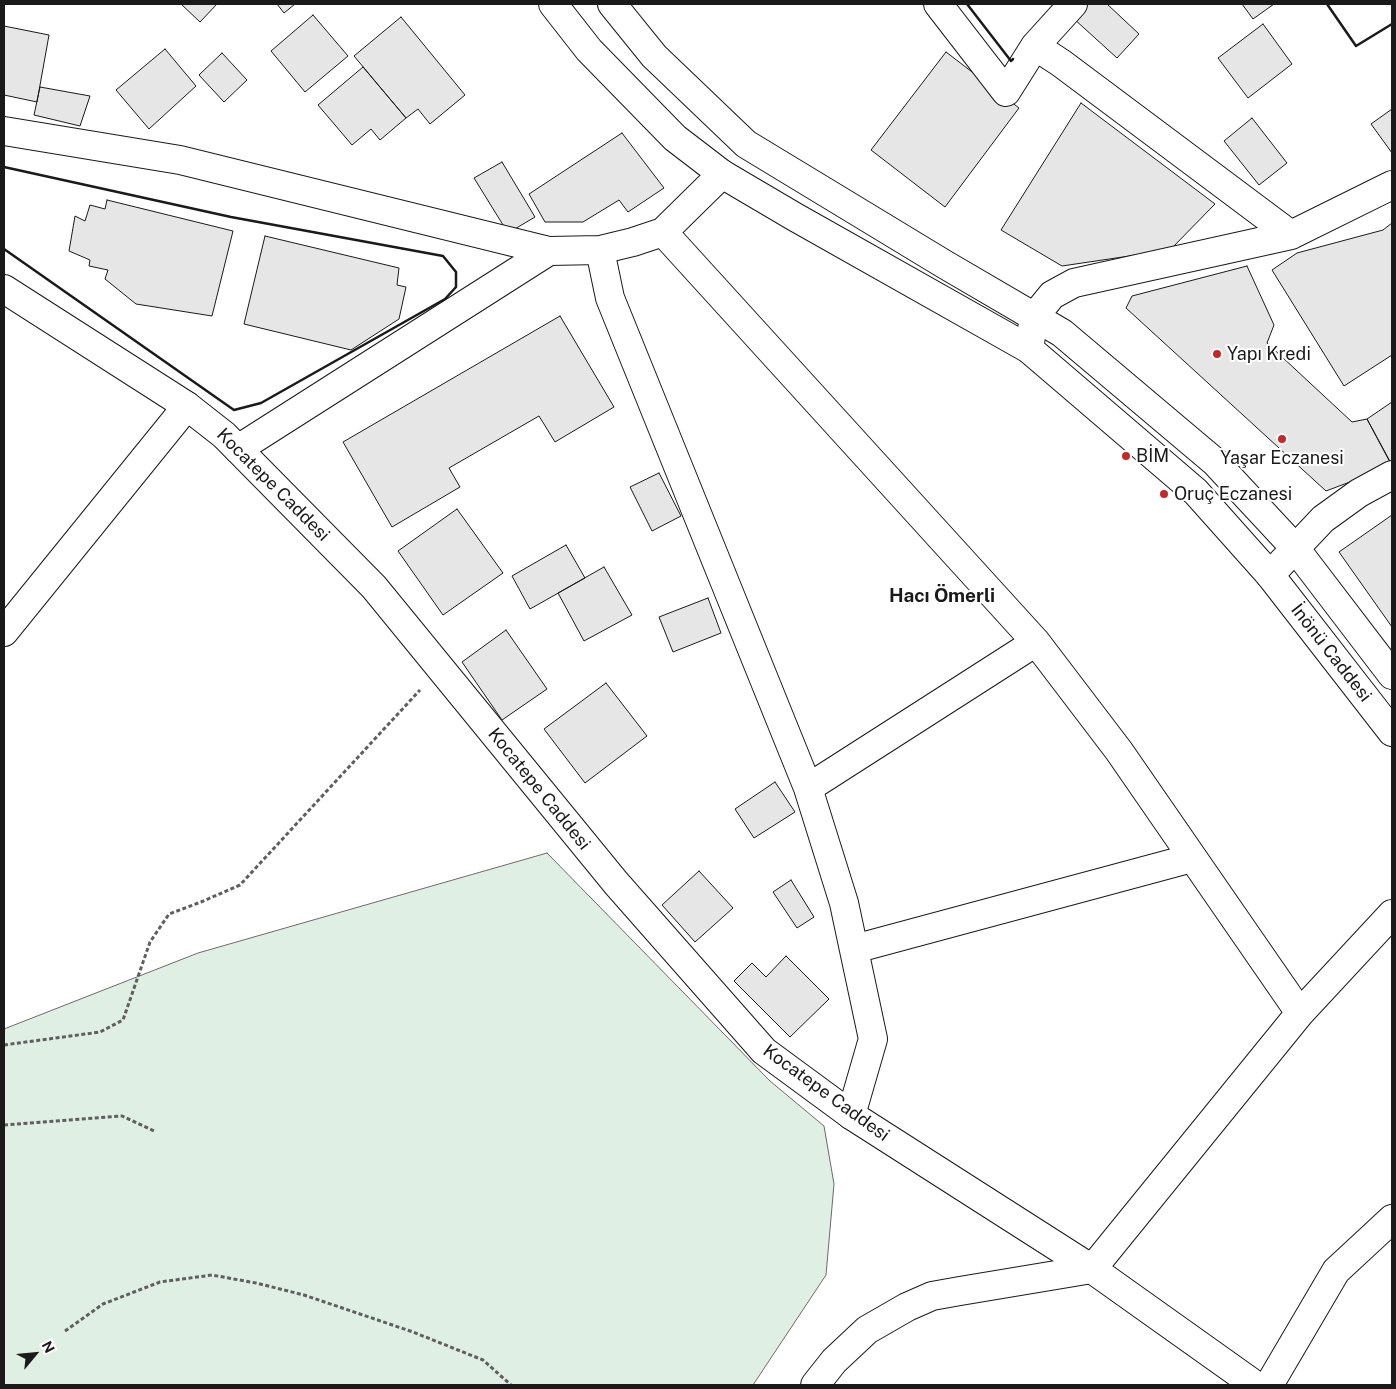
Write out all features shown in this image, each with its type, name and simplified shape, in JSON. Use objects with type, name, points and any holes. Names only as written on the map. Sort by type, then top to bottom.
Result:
[{"type":"street","name":"İnönü Caddesi","points":[[553,4],[589,50],[675,138],[722,174],[1029,350],[1196,492],[1270,575],[1392,732]]},
{"type":"street","name":"İnönü Caddesi","points":[[612,4],[654,56],[746,144],[1062,333],[1216,462],[1295,548],[1392,675]]},
{"type":"street","points":[[938,4],[1006,92],[1035,46],[1073,4]]},
{"type":"street","points":[[1035,46],[1061,63],[1291,235]]},
{"type":"street","points":[[4,131],[180,160],[549,251],[600,250],[663,232],[722,174]]},
{"type":"street","points":[[1029,350],[1034,317],[1052,295],[1074,284],[1291,235],[1392,185]]},
{"type":"street","points":[[663,232],[1036,642],[1119,751],[1300,1014]]},
{"type":"street","points":[[600,250],[610,298],[808,788],[844,903],[873,1039],[851,1115]]},
{"type":"street","points":[[238,449],[549,251]]},
{"type":"street","name":"Kocatepe Caddesi","points":[[4,289],[187,406],[224,435],[238,449],[374,587],[616,883],[764,1052],[851,1115],[1092,1270],[1254,1385]]},
{"type":"street","points":[[4,632],[187,406]]},
{"type":"street","points":[[1270,575],[1323,519],[1360,493],[1392,475]]},
{"type":"street","points":[[808,788],[1036,642]]},
{"type":"street","points":[[854,949],[1192,858]]},
{"type":"street","points":[[815,1385],[834,1361],[867,1330],[907,1306],[932,1296],[1092,1270],[1300,1014],[1392,914]]},
{"type":"street","points":[[1269,1385],[1336,1271],[1392,1219]]},
{"type":"path","points":[[4,1045],[100,1032],[123,1020],[150,942],[169,914],[240,885],[440,668]]},
{"type":"path","points":[[4,1125],[122,1116],[154,1132]]},
{"type":"path","points":[[65,1331],[103,1304],[160,1282],[212,1275],[256,1283],[304,1295],[413,1332],[483,1360],[512,1385]]},
{"type":"green space","points":[[547,853],[770,1081],[824,1126],[834,1184],[826,1275],[753,1385],[4,1385],[4,1029],[198,953]]},
{"type":"building","points":[[181,4],[217,4],[200,22]]},
{"type":"building","points":[[277,4],[295,4],[284,13]]},
{"type":"building","points":[[1087,4],[1107,4],[1139,34],[1117,58],[1073,18]]},
{"type":"building","points":[[1242,4],[1274,4],[1253,19]]},
{"type":"building","points":[[313,15],[348,56],[305,92],[271,51]]},
{"type":"building","points":[[401,17],[465,95],[430,124],[418,109],[406,118],[354,56]]},
{"type":"building","points":[[1263,24],[1292,64],[1248,98],[1218,58]]},
{"type":"building","points":[[4,26],[49,35],[37,102],[4,95]]},
{"type":"building","points":[[165,49],[196,86],[149,129],[116,90]]},
{"type":"building","points":[[946,52],[1019,108],[945,207],[871,150]]},
{"type":"building","points":[[222,53],[247,80],[224,102],[199,75]]},
{"type":"building","points":[[363,67],[406,118],[380,140],[371,129],[352,145],[318,105]]},
{"type":"building","points":[[40,87],[90,96],[80,126],[34,115]]},
{"type":"building","points":[[1081,103],[1215,204],[1170,250],[1062,266],[1001,230]]},
{"type":"building","points":[[1392,109],[1392,153],[1371,124]]},
{"type":"building","points":[[1252,118],[1287,163],[1259,185],[1224,141]]},
{"type":"building","points":[[622,133],[664,188],[628,212],[619,200],[583,222],[545,222],[529,194]]},
{"type":"building","points":[[502,162],[535,217],[508,233],[474,178]]},
{"type":"building","points":[[107,200],[233,231],[212,316],[136,304],[105,279],[108,270],[89,266],[90,260],[69,251],[75,216],[85,221],[90,205],[105,209]]},
{"type":"building","points":[[1392,223],[1392,355],[1344,386],[1272,270],[1297,253],[1383,230]]},
{"type":"building","points":[[265,236],[399,268],[397,285],[406,287],[399,319],[351,350],[244,324]]},
{"type":"building","points":[[1247,266],[1274,325],[1267,343],[1352,422],[1367,419],[1392,466],[1326,491],[1126,308],[1132,296]]},
{"type":"building","points":[[560,316],[614,407],[555,442],[539,416],[449,468],[460,487],[392,527],[343,442]]},
{"type":"building","points":[[1392,402],[1392,465],[1367,419]]},
{"type":"building","points":[[659,473],[681,516],[652,531],[630,487]]},
{"type":"building","points":[[457,509],[503,573],[443,615],[398,551]]},
{"type":"building","points":[[1392,515],[1392,627],[1339,552]]},
{"type":"building","points":[[566,545],[585,578],[530,609],[512,576]]},
{"type":"building","points":[[604,567],[632,615],[584,641],[558,593]]},
{"type":"building","points":[[708,598],[721,633],[673,652],[659,617]]},
{"type":"building","points":[[506,630],[547,689],[502,720],[462,662]]},
{"type":"building","points":[[606,683],[647,736],[585,783],[544,729]]},
{"type":"building","points":[[775,782],[795,812],[754,838],[735,809]]},
{"type":"building","points":[[699,871],[733,908],[695,942],[662,905]]},
{"type":"building","points":[[791,880],[814,917],[797,928],[773,892]]},
{"type":"building","points":[[786,956],[829,999],[790,1037],[734,981],[752,963],[766,977]]},
{"type":"wall","points":[[967,4],[1011,61],[1013,59]]},
{"type":"wall","points":[[1327,4],[1356,46],[1392,24]]},
{"type":"wall","points":[[4,167],[231,217],[443,256],[456,272],[456,287],[445,299],[261,403],[234,410],[4,249]]},
{"type":"place","name":"Yapı Kredi","points":[[1217,354]]},
{"type":"place","name":"Yaşar Eczanesi","points":[[1282,439]]},
{"type":"place","name":"BİM","points":[[1126,456]]},
{"type":"place","name":"Oruç Eczanesi","points":[[1164,494]]},
{"type":"district","name":"Hacı Ömerli","points":[[942,596]]}]
